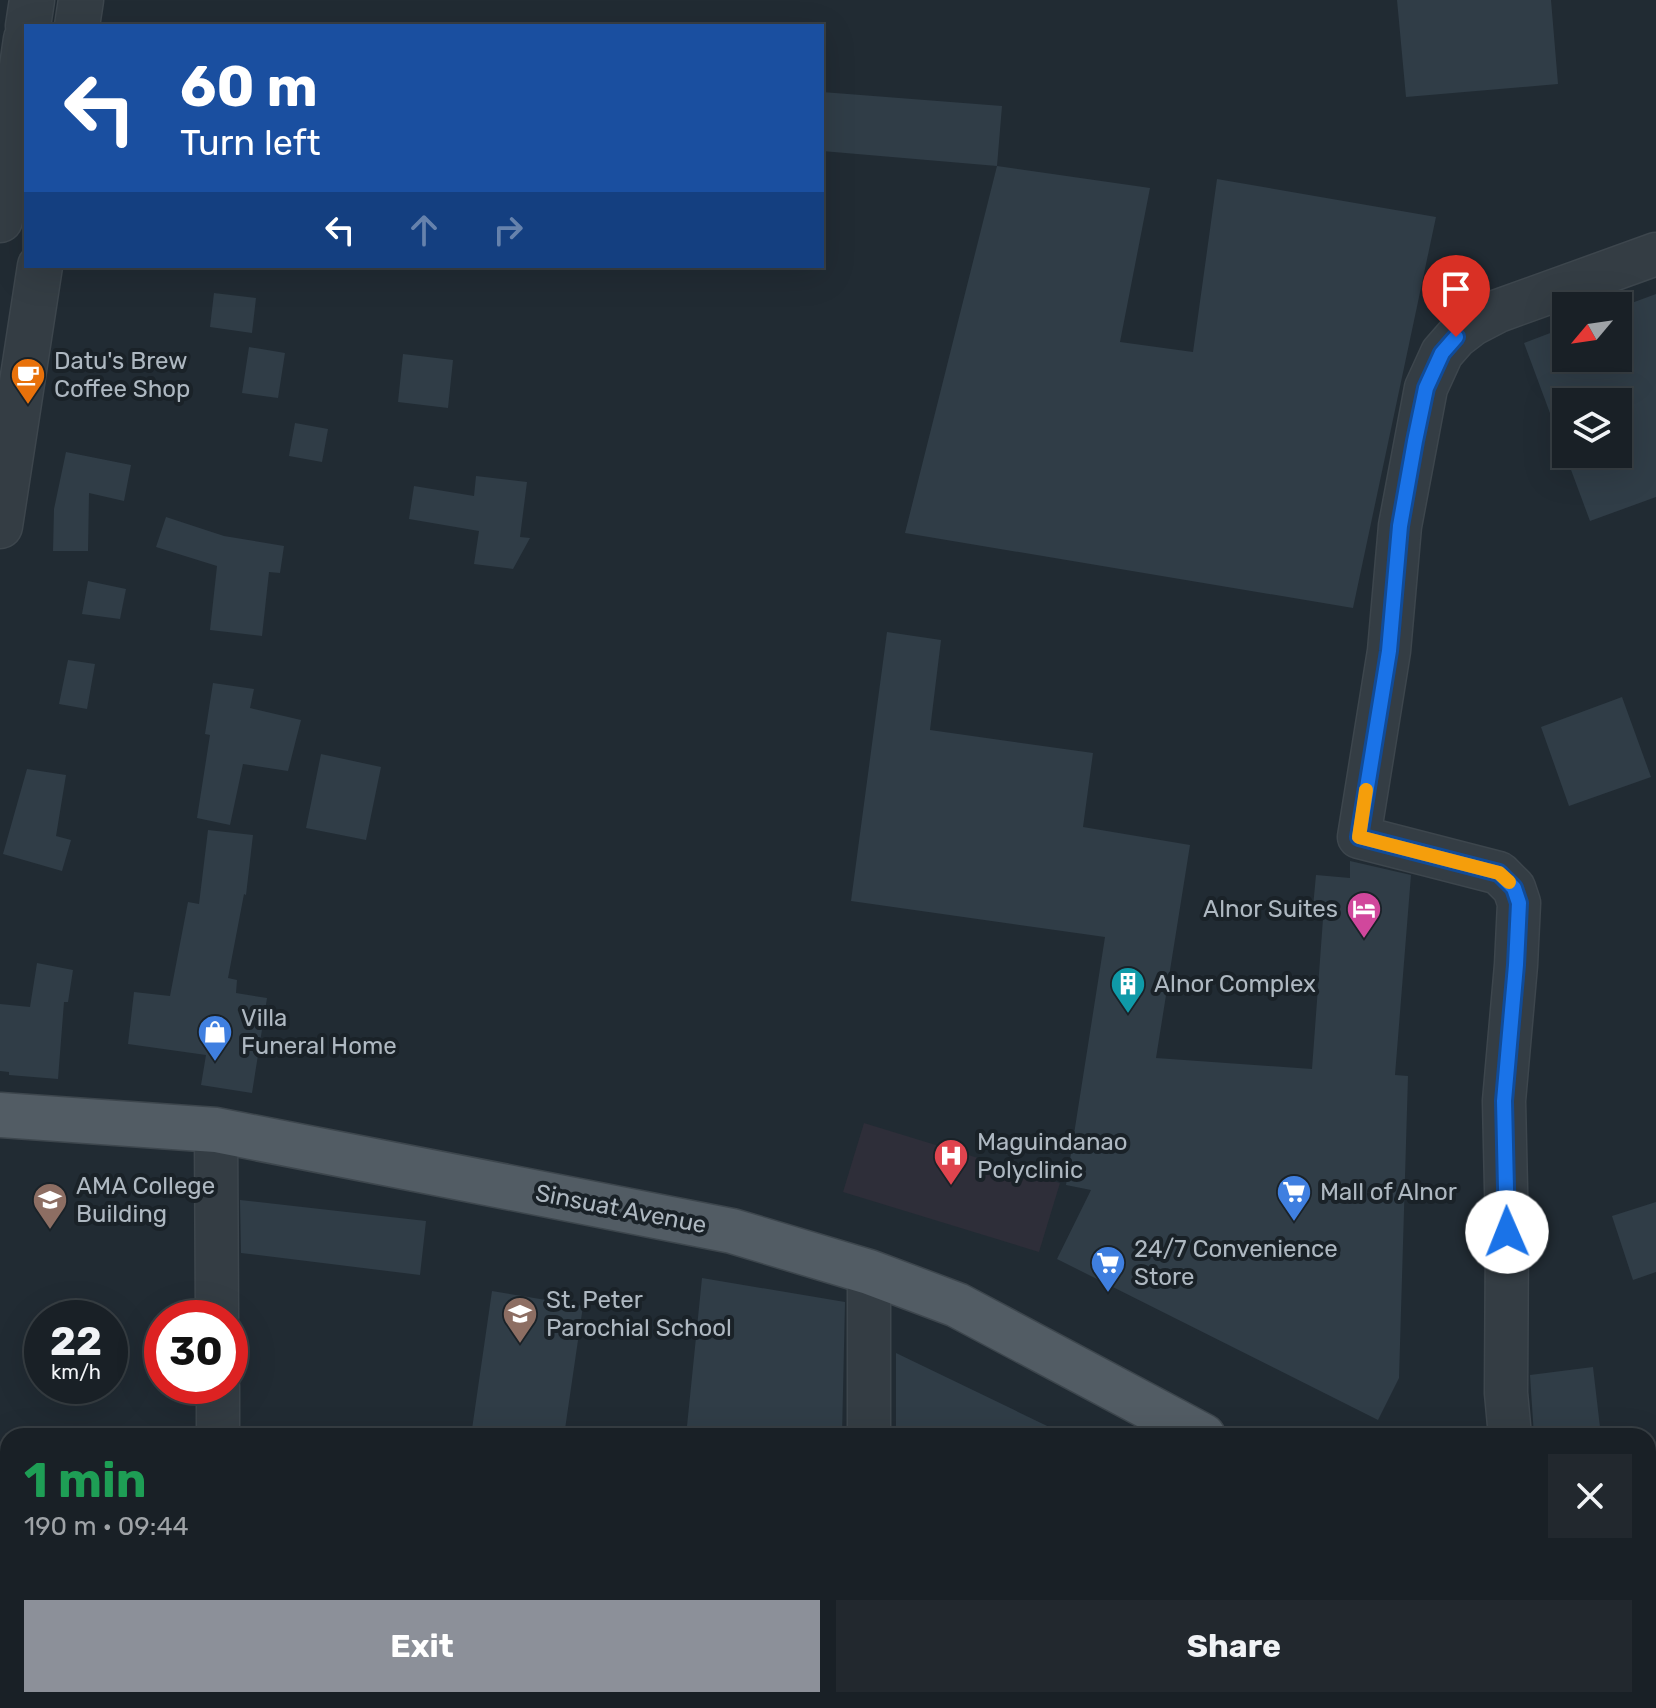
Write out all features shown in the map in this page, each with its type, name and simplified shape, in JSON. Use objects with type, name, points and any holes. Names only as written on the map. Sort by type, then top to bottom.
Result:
[{"type":"main road","name":"Sinsuat Avenue","points":[[0,1115],[216,1130],[732,1231],[869,1272],[957,1305],[1188,1428]]},
{"type":"street","points":[[28,24],[32,0]]},
{"type":"street","points":[[77,24],[81,0]]},
{"type":"street","points":[[0,220],[24,53]]},
{"type":"street","points":[[1509,1428],[1506,1393],[1504,1101],[1516,965],[1517,893],[1499,873],[1359,837],[1389,651],[1400,526],[1426,388],[1442,353],[1473,324],[1498,311],[1656,254]]},
{"type":"street","points":[[0,526],[40,268]]},
{"type":"street","points":[[216,1130],[217,1300]]},
{"type":"street","points":[[869,1272],[869,1428]]},
{"type":"street","points":[[218,1404],[218,1428]]},
{"type":"shaded area","name":"Maguindanao Polyclinic","points":[[864,1123],[1060,1183],[1039,1252],[843,1192]]},
{"type":"building","points":[[1397,0],[1551,0],[1558,84],[1406,97]]},
{"type":"building","points":[[824,92],[1002,106],[997,166],[824,151]]},
{"type":"building","points":[[997,166],[1150,188],[1120,342],[1193,352],[1217,179],[1436,217],[1353,608],[905,533]]},
{"type":"building","points":[[214,293],[256,298],[252,333],[210,327]]},
{"type":"building","points":[[1656,294],[1656,497],[1590,521],[1570,468],[1632,468],[1632,388],[1552,388],[1552,419],[1524,343],[1552,332],[1552,372],[1632,372],[1632,303]]},
{"type":"building","points":[[249,347],[285,353],[278,398],[242,393]]},
{"type":"building","points":[[403,354],[453,360],[448,408],[398,402]]},
{"type":"building","points":[[295,423],[328,429],[322,462],[289,456]]},
{"type":"building","points":[[66,452],[131,465],[124,501],[89,493],[88,551],[53,551],[54,509]]},
{"type":"building","points":[[476,476],[527,482],[520,537],[530,538],[513,569],[474,564],[479,531],[409,519],[414,486],[474,496]]},
{"type":"building","points":[[166,517],[224,536],[284,546],[280,573],[269,572],[262,636],[210,630],[217,566],[156,547]]},
{"type":"building","points":[[88,581],[126,589],[120,619],[82,614]]},
{"type":"building","points":[[887,632],[941,640],[930,730],[1093,753],[1083,827],[1190,845],[1156,1058],[1312,1069],[1323,919],[1312,918],[1316,875],[1350,878],[1350,861],[1411,875],[1395,1075],[1408,1076],[1399,1378],[1378,1420],[1057,1259],[1091,1190],[1066,1185],[1105,937],[851,901]]},
{"type":"building","points":[[68,660],[95,664],[87,709],[59,704]]},
{"type":"building","points":[[213,683],[254,689],[250,708],[301,720],[288,771],[243,764],[230,825],[197,818],[210,735],[205,734]]},
{"type":"building","points":[[1622,697],[1651,777],[1569,806],[1541,727]]},
{"type":"building","points":[[321,754],[381,767],[366,840],[306,828]]},
{"type":"building","points":[[27,769],[66,775],[56,836],[71,840],[62,871],[3,854]]},
{"type":"building","points":[[208,830],[253,835],[246,895],[228,978],[237,980],[236,993],[267,998],[252,1093],[201,1085],[206,1055],[128,1044],[134,992],[170,996],[188,902],[199,904]]},
{"type":"building","points":[[37,963],[73,970],[68,1002],[64,1002],[58,1079],[9,1075],[9,1072],[0,1071],[0,1004],[30,1007]]},
{"type":"building","points":[[240,1200],[426,1221],[420,1275],[241,1253]]},
{"type":"building","points":[[1656,1202],[1656,1272],[1633,1280],[1612,1216]]},
{"type":"building","points":[[702,1278],[845,1302],[842,1428],[687,1428]]},
{"type":"building","points":[[492,1291],[583,1306],[565,1428],[472,1428]]},
{"type":"building","points":[[896,1353],[1051,1428],[896,1428]]},
{"type":"building","points":[[1593,1367],[1600,1428],[1533,1428],[1530,1375]]},
{"type":"slow traffic","points":[[1366,790],[1359,837],[1499,873],[1509,882]]},
{"type":"place","name":"Datu's Brew Coffee Shop","points":[[28,406]]},
{"type":"place","name":"Alnor Suites","points":[[1364,940]]},
{"type":"place","name":"Alnor Complex","points":[[1128,1015]]},
{"type":"place","name":"Villa Funeral Home","points":[[215,1063]]},
{"type":"place","name":"Maguindanao Polyclinic","points":[[951,1187]]},
{"type":"place","name":"Mall of Alnor","points":[[1294,1223]]},
{"type":"place","name":"AMA College Building","points":[[50,1231]]},
{"type":"place","name":"24/7 Convenience Store","points":[[1108,1294]]},
{"type":"place","name":"St. Peter Parochial School","points":[[520,1345]]},
{"type":"route","points":[[1456,337],[1442,353],[1426,388],[1415,441],[1400,526],[1389,651],[1359,837],[1499,873],[1517,893],[1516,965],[1504,1101],[1507,1232]]}]
